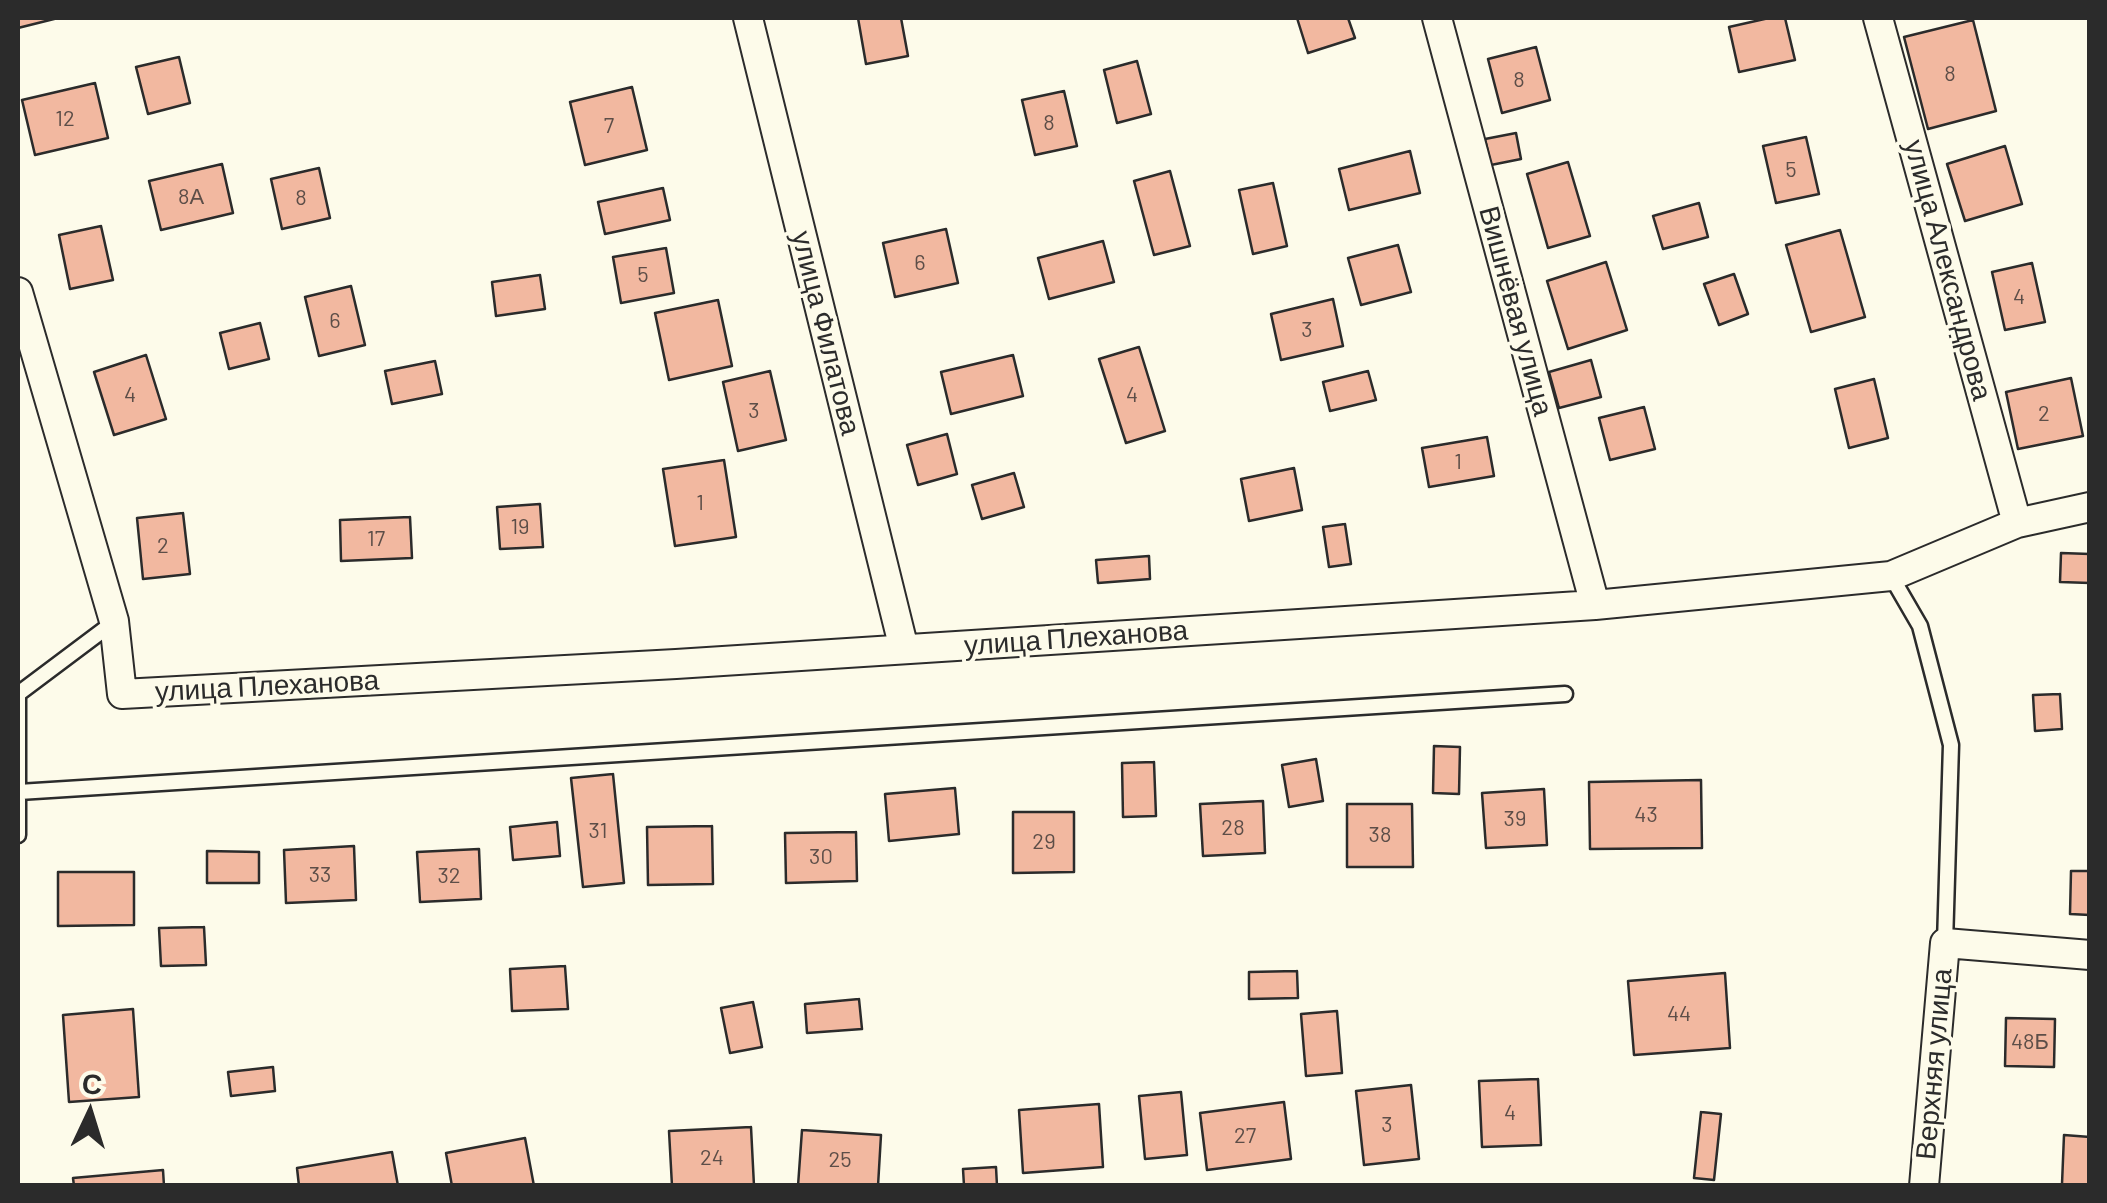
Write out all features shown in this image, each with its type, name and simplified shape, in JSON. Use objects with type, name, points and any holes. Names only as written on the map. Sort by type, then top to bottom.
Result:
[{"type":"street","name":"улица Филатова","points":[[748,18],[904,649]]},
{"type":"street","name":"Вишнёвая улица","points":[[1437,18],[1595,605]]},
{"type":"street","name":"улица Александрова","points":[[1878,18],[2017,523]]},
{"type":"street","points":[[18,292],[114,621]]},
{"type":"street","name":"улица Плеханова","points":[[114,621],[122,694],[904,649],[1595,605],[1891,576],[2017,523],[2090,507]]},
{"type":"street","points":[[1944,944],[2090,955]]},
{"type":"street","name":"Верхняя улица","points":[[1924,1186],[1944,944]]},
{"type":"lane","points":[[1891,576],[1920,626],[1951,746],[1944,944]]},
{"type":"lane","points":[[18,835],[18,694],[114,621]]},
{"type":"lane","points":[[19,792],[1565,694]]},
{"type":"building","points":[[18,18],[58,18],[18,28]]},
{"type":"building","points":[[858,18],[901,18],[908,56],[866,64]]},
{"type":"building","points":[[1297,18],[1348,18],[1355,38],[1308,53]]},
{"type":"building","points":[[1785,18],[1795,60],[1739,72],[1729,27]]},
{"type":"building","points":[[1973,20],[1996,111],[1928,129],[1904,37]]},
{"type":"building","points":[[1536,47],[1550,100],[1502,113],[1488,59]]},
{"type":"building","points":[[179,57],[190,103],[148,114],[136,67]]},
{"type":"building","points":[[1137,61],[1151,114],[1117,123],[1104,70]]},
{"type":"building","points":[[95,83],[108,138],[35,155],[22,100]]},
{"type":"building","points":[[632,87],[647,150],[585,165],[570,102]]},
{"type":"building","points":[[1064,91],[1077,146],[1035,155],[1022,100]]},
{"type":"building","points":[[1516,133],[1521,159],[1491,165],[1485,139]]},
{"type":"building","points":[[1806,137],[1819,194],[1776,203],[1763,146]]},
{"type":"building","points":[[2005,146],[2022,204],[1965,221],[1947,164]]},
{"type":"building","points":[[1410,151],[1420,193],[1349,210],[1339,169]]},
{"type":"building","points":[[1568,162],[1590,236],[1548,248],[1527,174]]},
{"type":"building","points":[[222,164],[233,213],[161,230],[149,181]]},
{"type":"building","points":[[319,168],[330,218],[282,229],[271,179]]},
{"type":"building","points":[[1170,171],[1190,246],[1154,255],[1134,181]]},
{"type":"building","points":[[1273,183],[1287,246],[1253,254],[1239,190]]},
{"type":"building","points":[[663,188],[670,220],[605,234],[598,202]]},
{"type":"building","points":[[1699,203],[1708,237],[1663,249],[1653,216]]},
{"type":"building","points":[[101,226],[113,280],[70,289],[59,235]]},
{"type":"building","points":[[946,229],[958,283],[895,297],[883,243]]},
{"type":"building","points":[[1840,230],[1865,317],[1811,332],[1786,245]]},
{"type":"building","points":[[1103,241],[1114,282],[1049,299],[1038,258]]},
{"type":"building","points":[[1398,245],[1411,292],[1361,305],[1348,258]]},
{"type":"building","points":[[666,248],[674,293],[621,303],[613,257]]},
{"type":"building","points":[[1606,262],[1627,330],[1568,349],[1547,281]]},
{"type":"building","points":[[2032,263],[2045,322],[2005,330],[1992,272]]},
{"type":"building","points":[[1734,274],[1748,314],[1719,325],[1704,284]]},
{"type":"building","points":[[540,275],[545,309],[496,316],[492,282]]},
{"type":"building","points":[[351,286],[365,345],[319,356],[305,297]]},
{"type":"building","points":[[1333,299],[1343,346],[1281,360],[1271,314]]},
{"type":"building","points":[[718,300],[732,366],[669,380],[655,313]]},
{"type":"building","points":[[260,323],[269,359],[229,369],[220,333]]},
{"type":"building","points":[[1139,347],[1165,431],[1126,443],[1099,359]]},
{"type":"building","points":[[146,355],[166,419],[114,435],[94,372]]},
{"type":"building","points":[[1013,355],[1023,396],[951,414],[941,372]]},
{"type":"building","points":[[1591,360],[1601,397],[1559,408],[1549,372]]},
{"type":"building","points":[[435,361],[442,394],[392,404],[385,371]]},
{"type":"building","points":[[770,371],[786,440],[738,451],[723,382]]},
{"type":"building","points":[[1368,371],[1376,400],[1330,411],[1323,382]]},
{"type":"building","points":[[2071,378],[2083,436],[2018,449],[2006,392]]},
{"type":"building","points":[[1874,379],[1888,438],[1849,448],[1835,389]]},
{"type":"building","points":[[1644,407],[1655,449],[1610,460],[1599,418]]},
{"type":"building","points":[[947,434],[957,474],[918,485],[907,445]]},
{"type":"building","points":[[1487,437],[1494,476],[1429,487],[1422,448]]},
{"type":"building","points":[[724,460],[736,537],[675,546],[663,469]]},
{"type":"building","points":[[1294,468],[1302,510],[1249,521],[1241,479]]},
{"type":"building","points":[[1014,473],[1024,507],[982,519],[972,485]]},
{"type":"building","points":[[540,504],[543,547],[500,549],[497,507]]},
{"type":"building","points":[[183,513],[190,574],[143,579],[137,518]]},
{"type":"building","points":[[410,517],[412,558],[341,561],[340,520]]},
{"type":"building","points":[[1345,524],[1351,564],[1329,567],[1323,527]]},
{"type":"building","points":[[2061,553],[2090,554],[2090,583],[2060,582]]},
{"type":"building","points":[[1149,556],[1150,579],[1098,583],[1096,560]]},
{"type":"building","points":[[2060,694],[2062,729],[2035,731],[2033,695]]},
{"type":"building","points":[[1434,746],[1460,747],[1459,794],[1433,793]]},
{"type":"building","points":[[1316,759],[1323,801],[1289,807],[1282,765]]},
{"type":"building","points":[[1154,762],[1156,816],[1123,817],[1122,763]]},
{"type":"building","points":[[613,774],[624,883],[583,887],[571,778]]},
{"type":"building","points":[[1701,780],[1702,848],[1590,849],[1589,782]]},
{"type":"building","points":[[955,788],[959,834],[889,841],[885,794]]},
{"type":"building","points":[[1544,789],[1547,845],[1486,848],[1482,793]]},
{"type":"building","points":[[1263,801],[1265,853],[1203,856],[1200,804]]},
{"type":"building","points":[[1347,804],[1412,804],[1413,867],[1347,867]]},
{"type":"building","points":[[1013,812],[1074,812],[1074,872],[1013,873]]},
{"type":"building","points":[[557,822],[560,856],[513,860],[510,827]]},
{"type":"building","points":[[712,826],[713,884],[648,885],[647,827]]},
{"type":"building","points":[[856,832],[857,881],[786,883],[785,833]]},
{"type":"building","points":[[354,846],[356,900],[286,903],[284,850]]},
{"type":"building","points":[[479,849],[481,899],[420,902],[417,852]]},
{"type":"building","points":[[207,851],[259,852],[259,883],[207,883]]},
{"type":"building","points":[[2071,871],[2090,871],[2090,915],[2070,914]]},
{"type":"building","points":[[58,872],[134,872],[134,925],[58,926]]},
{"type":"building","points":[[204,927],[206,965],[161,966],[159,928]]},
{"type":"building","points":[[565,966],[568,1009],[512,1011],[510,969]]},
{"type":"building","points":[[1297,971],[1298,998],[1249,999],[1249,972]]},
{"type":"building","points":[[1725,973],[1730,1048],[1634,1055],[1628,981]]},
{"type":"building","points":[[859,999],[862,1029],[807,1033],[805,1004]]},
{"type":"building","points":[[753,1002],[762,1047],[730,1053],[721,1008]]},
{"type":"building","points":[[133,1009],[139,1097],[69,1102],[63,1015]]},
{"type":"building","points":[[1337,1011],[1342,1073],[1306,1076],[1301,1014]]},
{"type":"building","points":[[2006,1018],[2055,1019],[2054,1067],[2005,1066]]},
{"type":"building","points":[[273,1067],[275,1091],[231,1096],[228,1072]]},
{"type":"building","points":[[1538,1079],[1541,1145],[1482,1147],[1479,1081]]},
{"type":"building","points":[[1411,1085],[1419,1159],[1364,1165],[1356,1091]]},
{"type":"building","points":[[1181,1092],[1187,1155],[1145,1159],[1139,1096]]},
{"type":"building","points":[[1284,1102],[1291,1159],[1207,1170],[1200,1113]]},
{"type":"building","points":[[1099,1104],[1103,1167],[1023,1173],[1019,1110]]},
{"type":"building","points":[[1701,1112],[1721,1114],[1714,1180],[1694,1178]]},
{"type":"building","points":[[751,1127],[754,1186],[672,1186],[669,1131]]},
{"type":"building","points":[[802,1130],[881,1135],[878,1186],[798,1186]]},
{"type":"building","points":[[2064,1135],[2090,1137],[2090,1185],[2062,1184]]},
{"type":"building","points":[[525,1138],[534,1186],[452,1186],[446,1153]]},
{"type":"building","points":[[392,1152],[398,1186],[299,1186],[297,1168]]},
{"type":"building","points":[[996,1167],[997,1186],[964,1186],[963,1169]]},
{"type":"building","points":[[163,1170],[164,1186],[74,1186],[73,1178]]}]
